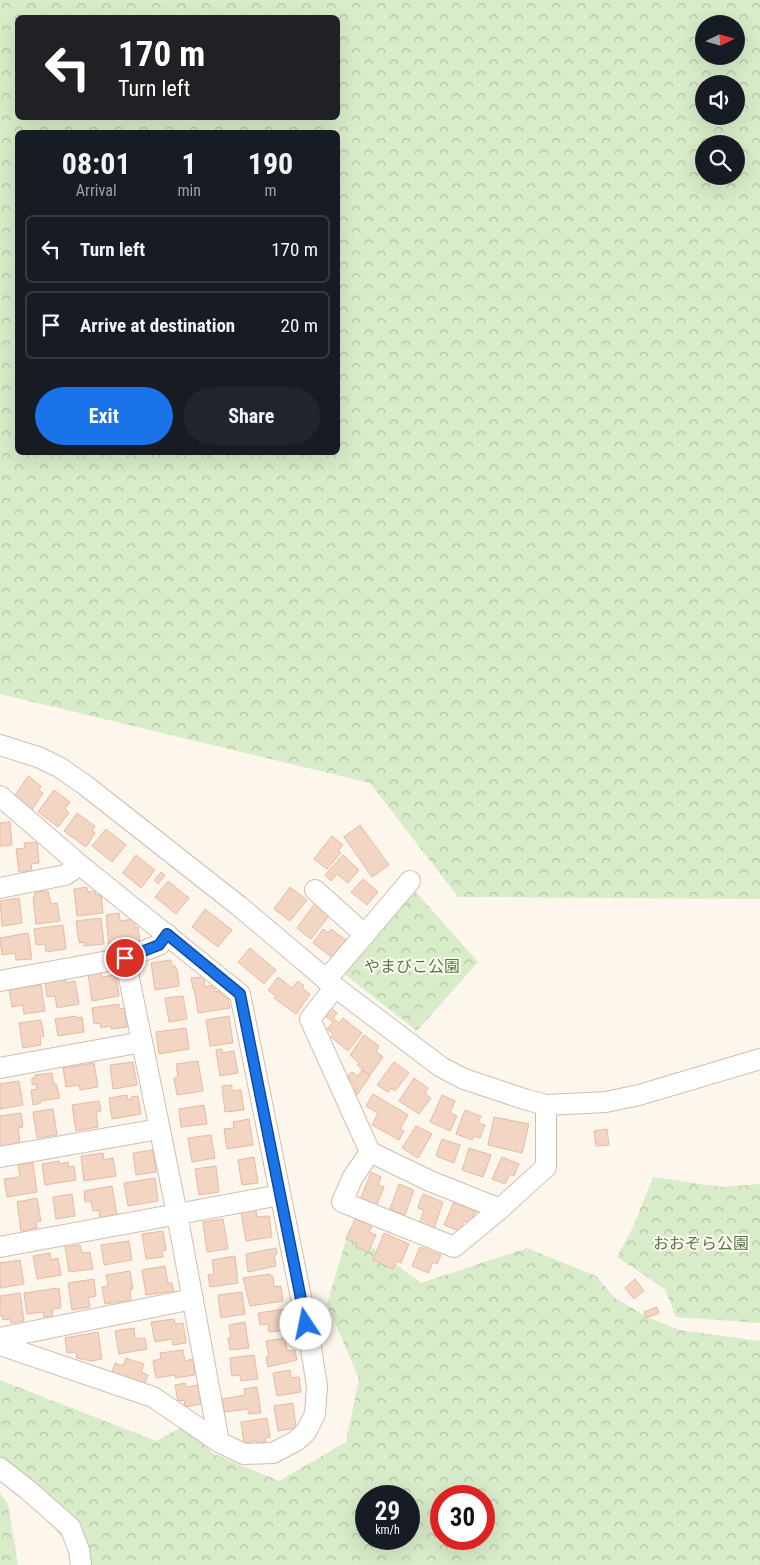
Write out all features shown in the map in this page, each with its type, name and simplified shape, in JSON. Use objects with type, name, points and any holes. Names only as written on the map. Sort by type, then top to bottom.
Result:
[{"type":"street","points":[[0,755],[0,745],[38,757],[59,767],[86,785],[239,906],[330,984],[441,1067],[464,1080],[546,1105],[606,1102],[639,1096],[760,1058]]},
{"type":"street","points":[[0,796],[80,865],[240,994],[317,1386],[315,1414],[306,1432],[296,1442],[273,1453],[244,1454],[219,1442],[153,1397],[0,1345]]},
{"type":"street","points":[[0,888],[65,876],[80,865]]},
{"type":"street","points":[[410,881],[364,935],[330,984],[310,1019],[370,1152],[430,1181],[500,1209]]},
{"type":"street","points":[[315,890],[364,935]]},
{"type":"street","points":[[0,981],[125,958],[159,945],[167,934]]},
{"type":"street","points":[[125,958],[177,1214],[219,1442]]},
{"type":"street","points":[[0,1068],[142,1042]]},
{"type":"street","points":[[370,1152],[353,1177],[342,1202],[454,1247],[500,1209],[546,1167],[546,1105]]},
{"type":"street","points":[[0,1158],[159,1129]]},
{"type":"street","points":[[0,1247],[280,1195]]},
{"type":"street","points":[[0,1338],[193,1299]]},
{"type":"street","points":[[0,1468],[70,1527],[79,1550],[81,1565]]},
{"type":"green space","points":[[0,0],[760,0],[760,899],[458,897],[370,783],[0,694]]},
{"type":"green space","name":"やまびこ公園","points":[[415,891],[478,962],[417,1031],[342,972]]},
{"type":"green space","name":"おおぞら公園","points":[[653,1177],[722,1187],[760,1184],[760,1323],[676,1317],[665,1289],[617,1257],[633,1227]]},
{"type":"green space","points":[[349,1230],[421,1283],[527,1248],[596,1276],[615,1298],[649,1318],[680,1330],[760,1341],[760,1565],[88,1565],[0,1470],[0,1380],[156,1441],[191,1422],[212,1453],[279,1481],[346,1442],[359,1379],[327,1304]]},
{"type":"green space","points":[[0,1493],[8,1504],[18,1565],[0,1565]]},
{"type":"building","points":[[28,776],[41,786],[39,790],[43,793],[32,810],[14,797]]},
{"type":"building","points":[[54,790],[70,802],[65,809],[69,813],[58,827],[38,812]]},
{"type":"building","points":[[77,813],[95,826],[92,831],[95,833],[86,847],[64,831]]},
{"type":"building","points":[[10,822],[12,845],[0,846],[0,823]]},
{"type":"building","points":[[360,825],[389,865],[372,877],[344,837]]},
{"type":"building","points":[[106,829],[126,845],[112,862],[92,846]]},
{"type":"building","points":[[332,836],[343,845],[338,851],[341,853],[327,869],[314,859]]},
{"type":"building","points":[[37,842],[39,863],[31,864],[32,871],[19,872],[16,849],[25,848],[24,843]]},
{"type":"building","points":[[136,855],[155,870],[141,888],[123,873]]},
{"type":"building","points":[[343,855],[359,870],[348,883],[337,874],[331,881],[325,875]]},
{"type":"building","points":[[161,872],[165,875],[158,884],[154,880]]},
{"type":"building","points":[[363,879],[378,892],[367,905],[351,892]]},
{"type":"building","points":[[168,881],[189,898],[176,914],[155,897]]},
{"type":"building","points":[[87,887],[88,892],[95,891],[96,895],[101,894],[103,913],[77,916],[74,889]]},
{"type":"building","points":[[290,887],[307,900],[290,921],[274,909]]},
{"type":"building","points":[[48,891],[51,904],[57,903],[60,921],[36,924],[33,897],[35,897],[35,892]]},
{"type":"building","points":[[19,898],[22,923],[2,926],[0,901]]},
{"type":"building","points":[[316,902],[331,913],[311,939],[297,928]]},
{"type":"building","points":[[205,909],[232,930],[218,947],[192,927]]},
{"type":"building","points":[[119,913],[120,921],[134,919],[135,928],[138,927],[140,942],[109,946],[106,915]]},
{"type":"building","points":[[101,918],[104,944],[84,946],[84,942],[79,943],[76,921]]},
{"type":"building","points":[[63,925],[66,949],[46,952],[45,944],[36,945],[34,929]]},
{"type":"building","points":[[323,929],[328,933],[331,929],[346,940],[333,958],[313,943]]},
{"type":"building","points":[[28,933],[32,959],[16,960],[15,953],[2,955],[0,938]]},
{"type":"building","points":[[250,948],[276,970],[264,984],[238,962]]},
{"type":"building","points":[[171,960],[172,966],[175,966],[177,969],[179,986],[155,990],[151,963]]},
{"type":"building","points":[[101,971],[102,977],[116,975],[119,996],[92,1001],[88,973]]},
{"type":"building","points":[[204,977],[205,987],[214,985],[215,992],[222,991],[223,997],[227,996],[230,1008],[198,1013],[191,978]]},
{"type":"building","points":[[278,977],[292,988],[298,981],[304,986],[302,988],[310,994],[296,1014],[274,998],[276,996],[268,990]]},
{"type":"building","points":[[58,979],[58,981],[66,979],[66,983],[75,981],[79,1004],[57,1008],[55,996],[47,997],[45,981]]},
{"type":"building","points":[[41,985],[45,1011],[24,1014],[23,1005],[12,1007],[9,989]]},
{"type":"building","points":[[183,996],[187,1019],[169,1022],[165,998]]},
{"type":"building","points":[[119,1004],[119,1009],[124,1008],[127,1027],[111,1029],[111,1026],[101,1028],[100,1023],[94,1024],[92,1008]]},
{"type":"building","points":[[331,1008],[337,1013],[333,1018],[339,1023],[343,1018],[362,1033],[348,1051],[331,1037],[333,1034],[327,1029],[333,1022],[325,1016]]},
{"type":"building","points":[[76,1016],[76,1018],[82,1017],[84,1032],[58,1036],[55,1019]]},
{"type":"building","points":[[229,1016],[233,1043],[210,1046],[206,1020]]},
{"type":"building","points":[[41,1020],[44,1036],[40,1037],[41,1045],[23,1048],[19,1023]]},
{"type":"building","points":[[186,1028],[189,1049],[159,1054],[156,1032]]},
{"type":"building","points":[[364,1035],[379,1046],[376,1052],[383,1057],[370,1075],[357,1065],[359,1063],[350,1055]]},
{"type":"building","points":[[222,1049],[222,1053],[234,1051],[238,1073],[220,1076],[216,1050]]},
{"type":"building","points":[[198,1061],[203,1091],[177,1095],[174,1078],[178,1077],[176,1064]]},
{"type":"building","points":[[133,1062],[137,1085],[113,1089],[110,1065]]},
{"type":"building","points":[[394,1062],[409,1073],[395,1091],[391,1088],[388,1092],[377,1085]]},
{"type":"building","points":[[94,1063],[98,1087],[80,1090],[79,1085],[66,1087],[63,1068]]},
{"type":"building","points":[[362,1070],[370,1076],[357,1095],[353,1084],[347,1076],[352,1072],[358,1076]]},
{"type":"building","points":[[52,1073],[54,1085],[56,1084],[60,1098],[40,1101],[41,1103],[33,1105],[31,1090],[37,1089],[36,1084],[32,1085],[32,1078],[35,1078],[35,1075]]},
{"type":"building","points":[[414,1078],[428,1088],[425,1094],[431,1098],[419,1114],[399,1101]]},
{"type":"building","points":[[19,1081],[23,1105],[0,1109],[0,1084]]},
{"type":"building","points":[[232,1085],[232,1091],[241,1090],[244,1110],[225,1112],[222,1086]]},
{"type":"building","points":[[373,1094],[408,1115],[400,1129],[404,1131],[399,1140],[372,1125],[378,1113],[366,1106]]},
{"type":"building","points":[[127,1095],[128,1100],[132,1099],[131,1097],[138,1096],[141,1114],[112,1119],[109,1098]]},
{"type":"building","points":[[442,1095],[455,1101],[450,1113],[457,1116],[450,1131],[430,1122]]},
{"type":"building","points":[[99,1101],[101,1111],[96,1112],[98,1127],[76,1131],[72,1105]]},
{"type":"building","points":[[204,1105],[207,1124],[181,1127],[179,1109]]},
{"type":"building","points":[[53,1109],[57,1135],[37,1138],[33,1112]]},
{"type":"building","points":[[465,1110],[481,1116],[478,1123],[485,1125],[480,1138],[474,1136],[472,1140],[456,1134]]},
{"type":"building","points":[[21,1113],[23,1127],[18,1128],[20,1143],[0,1147],[0,1116]]},
{"type":"building","points":[[494,1117],[529,1124],[522,1153],[488,1145]]},
{"type":"building","points":[[249,1119],[253,1145],[227,1149],[224,1129],[234,1128],[233,1122]]},
{"type":"building","points":[[416,1126],[432,1134],[418,1158],[402,1148]]},
{"type":"building","points":[[607,1129],[609,1145],[596,1146],[594,1131]]},
{"type":"building","points":[[211,1135],[215,1158],[192,1162],[188,1138]]},
{"type":"building","points":[[442,1139],[460,1145],[454,1163],[436,1156]]},
{"type":"building","points":[[469,1148],[491,1155],[483,1177],[462,1170]]},
{"type":"building","points":[[153,1150],[156,1172],[136,1175],[133,1153]]},
{"type":"building","points":[[103,1153],[104,1160],[113,1158],[116,1176],[84,1181],[81,1156]]},
{"type":"building","points":[[254,1157],[258,1183],[242,1185],[238,1160]]},
{"type":"building","points":[[502,1157],[519,1164],[514,1176],[510,1174],[505,1184],[492,1179]]},
{"type":"building","points":[[59,1161],[59,1164],[68,1162],[69,1167],[74,1166],[76,1180],[45,1185],[42,1164]]},
{"type":"building","points":[[33,1163],[37,1192],[7,1197],[4,1179],[20,1177],[18,1165]]},
{"type":"building","points":[[216,1166],[219,1192],[199,1195],[195,1169]]},
{"type":"building","points":[[371,1172],[381,1177],[378,1185],[384,1187],[376,1207],[360,1200]]},
{"type":"building","points":[[155,1178],[158,1201],[128,1206],[124,1183]]},
{"type":"building","points":[[399,1184],[414,1190],[405,1215],[390,1209]]},
{"type":"building","points":[[112,1186],[117,1216],[100,1218],[99,1210],[93,1211],[91,1201],[85,1202],[84,1191]]},
{"type":"building","points":[[72,1194],[75,1216],[56,1219],[53,1197]]},
{"type":"building","points":[[423,1194],[443,1202],[433,1231],[419,1224],[424,1210],[418,1208]]},
{"type":"building","points":[[37,1198],[41,1221],[36,1222],[37,1228],[21,1231],[17,1202]]},
{"type":"building","points":[[454,1202],[476,1211],[470,1223],[464,1221],[460,1231],[444,1225]]},
{"type":"building","points":[[256,1210],[257,1217],[269,1216],[272,1237],[246,1241],[241,1212]]},
{"type":"building","points":[[223,1219],[228,1249],[207,1252],[203,1222]]},
{"type":"building","points":[[355,1219],[372,1226],[369,1232],[376,1235],[368,1252],[355,1247],[357,1243],[346,1239]]},
{"type":"building","points":[[163,1231],[166,1250],[162,1251],[163,1257],[146,1259],[142,1234]]},
{"type":"building","points":[[384,1233],[409,1244],[401,1263],[397,1261],[393,1269],[373,1260]]},
{"type":"building","points":[[129,1241],[132,1260],[104,1265],[101,1245]]},
{"type":"building","points":[[80,1245],[82,1253],[90,1252],[93,1269],[69,1272],[65,1247]]},
{"type":"building","points":[[420,1247],[441,1255],[437,1264],[433,1262],[428,1273],[412,1266]]},
{"type":"building","points":[[276,1248],[277,1254],[274,1255],[276,1266],[248,1272],[246,1254]]},
{"type":"building","points":[[50,1253],[51,1260],[58,1258],[61,1275],[37,1279],[33,1256]]},
{"type":"building","points":[[235,1256],[238,1283],[210,1287],[208,1275],[214,1274],[212,1260]]},
{"type":"building","points":[[20,1260],[24,1284],[0,1288],[0,1263]]},
{"type":"building","points":[[165,1266],[168,1283],[172,1283],[174,1291],[146,1295],[142,1270]]},
{"type":"building","points":[[130,1271],[133,1289],[130,1289],[131,1300],[105,1304],[102,1287],[108,1286],[106,1275]]},
{"type":"building","points":[[270,1274],[270,1276],[273,1276],[274,1287],[281,1286],[283,1301],[250,1306],[243,1278]]},
{"type":"building","points":[[94,1279],[96,1296],[88,1298],[90,1307],[72,1310],[68,1283]]},
{"type":"building","points":[[635,1279],[644,1291],[634,1299],[625,1288]]},
{"type":"building","points":[[59,1288],[61,1308],[52,1309],[53,1316],[44,1317],[43,1312],[27,1314],[24,1293]]},
{"type":"building","points":[[242,1292],[245,1314],[221,1318],[218,1295]]},
{"type":"building","points":[[20,1293],[24,1321],[11,1323],[10,1319],[3,1320],[2,1315],[0,1316],[0,1296]]},
{"type":"building","points":[[657,1307],[659,1313],[646,1318],[644,1312]]},
{"type":"building","points":[[285,1309],[288,1330],[269,1332],[268,1324],[260,1325],[258,1313]]},
{"type":"building","points":[[174,1319],[175,1324],[183,1323],[186,1343],[173,1345],[172,1339],[155,1342],[151,1322]]},
{"type":"building","points":[[245,1322],[249,1348],[230,1350],[228,1338],[231,1337],[229,1325]]},
{"type":"building","points":[[134,1328],[135,1339],[145,1338],[147,1349],[119,1354],[115,1331]]},
{"type":"building","points":[[98,1332],[102,1359],[91,1361],[77,1358],[76,1352],[67,1353],[65,1338]]},
{"type":"building","points":[[285,1338],[287,1351],[295,1350],[297,1360],[268,1367],[266,1357],[269,1357],[266,1341]]},
{"type":"building","points":[[183,1350],[185,1361],[193,1359],[195,1375],[175,1378],[175,1375],[156,1378],[153,1361],[161,1359],[160,1353]]},
{"type":"building","points":[[254,1355],[258,1379],[241,1381],[240,1375],[232,1376],[230,1358]]},
{"type":"building","points":[[126,1358],[144,1364],[141,1372],[148,1375],[144,1385],[112,1373],[115,1363],[123,1366]]},
{"type":"building","points":[[290,1370],[291,1378],[299,1377],[301,1392],[277,1396],[273,1373]]},
{"type":"building","points":[[185,1383],[186,1387],[198,1385],[201,1404],[185,1407],[184,1400],[178,1401],[175,1385]]},
{"type":"building","points":[[257,1387],[261,1413],[249,1414],[248,1409],[224,1412],[222,1399],[245,1395],[244,1389]]},
{"type":"building","points":[[293,1403],[296,1428],[278,1431],[274,1406]]},
{"type":"building","points":[[267,1418],[270,1437],[265,1438],[266,1442],[257,1444],[257,1441],[244,1443],[241,1422]]},
{"type":"route","points":[[125,958],[159,945],[167,934],[240,994],[306,1324]]}]
